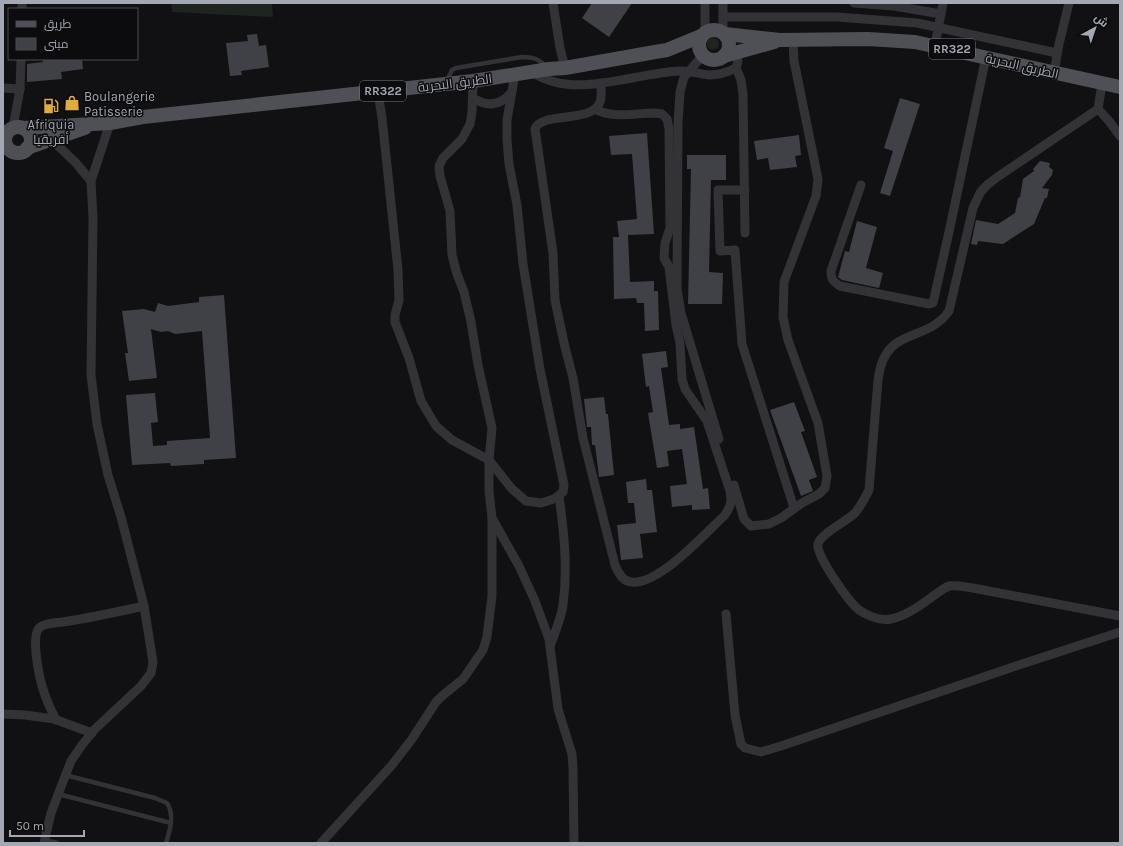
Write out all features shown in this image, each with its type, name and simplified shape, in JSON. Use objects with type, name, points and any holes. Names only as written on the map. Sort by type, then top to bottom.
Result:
[{"type":"main road","name":"RR322","points":[[703,34],[715,29],[724,33],[787,40]]},
{"type":"main road","points":[[724,33],[729,44],[728,49],[730,54]]},
{"type":"main road","name":"الطريق البحرية","points":[[104,123],[143,117],[473,81],[549,69],[565,68],[667,50],[703,34]]},
{"type":"main road","points":[[702,55],[698,46],[703,34]]},
{"type":"main road","name":"الطريق البحرية","points":[[787,40],[868,39],[915,42],[1120,87]]},
{"type":"main road","name":"RR322","points":[[702,55],[712,60],[718,60],[730,54],[787,40]]},
{"type":"main road","name":"الطريق البحرية","points":[[667,50],[702,55]]},
{"type":"main road","name":"RR322","points":[[104,123],[27,148],[20,152],[8,152],[4,138],[11,132],[104,123]]},
{"type":"main road","points":[[11,132],[27,130],[31,141],[27,148]]},
{"type":"street","points":[[553,3],[560,48],[565,68]]},
{"type":"street","points":[[703,34],[705,3]]},
{"type":"street","points":[[723,3],[724,33]]},
{"type":"street","points":[[854,3],[894,6],[941,14]]},
{"type":"street","points":[[935,46],[943,3]]},
{"type":"street","points":[[1054,73],[1057,53],[1069,3]]},
{"type":"street","points":[[723,17],[837,18],[903,22],[1057,53]]},
{"type":"street","points":[[702,55],[690,72],[684,77],[680,92],[678,123],[677,289],[681,313],[744,519],[751,526],[769,524],[782,518],[794,508],[819,494],[825,488],[827,476],[818,423],[788,340],[783,317],[784,282],[816,196],[818,179],[794,61],[787,40]]},
{"type":"street","points":[[730,54],[738,61],[736,68],[741,80],[743,94],[745,233]]},
{"type":"street","points":[[861,185],[831,277],[835,283],[840,286],[929,304],[933,303],[986,57]]},
{"type":"street","points":[[11,132],[20,89],[21,60]]},
{"type":"street","points":[[532,72],[556,83],[589,85],[672,72],[690,72],[710,75],[729,72],[736,68]]},
{"type":"street","points":[[378,92],[398,270],[399,300],[395,319],[396,328],[408,358],[421,400],[433,422],[452,440],[489,460],[512,489],[526,501],[541,503],[559,496],[563,492],[564,486],[537,354],[523,264],[517,206],[509,164],[507,130],[511,93],[516,74]]},
{"type":"street","points":[[321,843],[392,765],[412,739],[436,702],[463,678],[483,650],[487,637],[492,596],[492,518],[489,491],[491,421],[478,365],[470,316],[452,254],[450,211],[440,176],[439,166],[443,158],[462,139],[467,131],[472,112],[473,81]]},
{"type":"street","points":[[595,109],[611,115],[656,113],[662,114],[667,119],[669,129],[670,228],[665,243],[664,258],[669,267],[676,325],[680,343],[682,379],[685,389],[707,422],[730,491],[731,501],[729,510],[724,516],[683,555],[662,572],[642,581],[633,582],[626,580],[619,574],[615,565],[583,438],[573,378],[555,300],[553,253],[535,129],[537,125],[544,120],[581,114],[595,109],[600,101],[601,83]]},
{"type":"street","points":[[1102,84],[1098,109],[1003,173],[986,186],[976,199],[949,311],[940,323],[892,345],[888,350],[882,364],[878,380],[869,490],[864,502],[854,514],[822,538],[817,546],[825,566],[852,604],[866,615],[878,619],[890,620],[898,617],[918,607],[945,588],[954,586],[973,588],[1120,616]]},
{"type":"street","points":[[3,88],[20,89]]},
{"type":"street","points":[[473,98],[479,102],[498,104],[505,100],[511,93]]},
{"type":"street","points":[[1098,109],[1120,136]]},
{"type":"street","points":[[45,841],[51,813],[71,761],[92,733],[142,686],[151,673],[153,662],[144,606],[121,517],[108,475],[97,424],[92,376],[91,301],[93,218],[91,181],[104,123]]},
{"type":"street","points":[[52,140],[76,163],[91,181]]},
{"type":"street","points":[[745,190],[718,190],[720,251],[735,250],[742,344],[794,508]]},
{"type":"street","points":[[550,647],[563,606],[564,537],[559,496]]},
{"type":"street","points":[[492,518],[519,566],[535,601],[549,639],[558,709],[572,754],[574,843]]},
{"type":"street","points":[[56,720],[46,699],[39,673],[36,648],[37,632],[39,628],[46,625],[144,606]]},
{"type":"street","points":[[726,614],[735,715],[741,744],[745,748],[761,752],[1120,632]]},
{"type":"street","points":[[3,714],[36,716],[56,720],[92,733]]},
{"type":"lane","points":[[445,84],[452,70],[456,68],[522,57],[533,57],[540,60],[549,69]]},
{"type":"lane","points":[[65,775],[105,784],[167,803],[170,808],[171,823],[166,843]]},
{"type":"lane","points":[[58,794],[171,823]]},
{"type":"lane","points":[[45,841],[57,843]]},
{"type":"shaded area","points":[[171,3],[272,3],[273,17],[172,12]]},
{"type":"shaded area","points":[[711,38],[715,38],[719,44],[715,50],[711,50],[707,46],[707,42]]},
{"type":"building","points":[[592,3],[632,3],[609,37],[582,18]]},
{"type":"building","points":[[257,34],[259,46],[266,45],[269,67],[241,71],[242,75],[230,76],[226,43],[248,41],[247,35]]},
{"type":"building","points":[[43,60],[82,60],[83,69],[61,72],[62,79],[27,82],[27,64],[43,62]]},
{"type":"building","points":[[900,98],[920,104],[890,196],[880,193],[893,151],[884,148]]},
{"type":"building","points":[[647,133],[654,234],[628,235],[630,282],[654,281],[654,291],[658,291],[659,330],[645,331],[644,303],[637,303],[636,298],[614,299],[613,237],[619,237],[617,221],[637,219],[632,154],[611,155],[609,136]]},
{"type":"building","points":[[799,135],[801,155],[795,156],[797,167],[770,170],[768,158],[757,160],[754,141]]},
{"type":"building","points":[[687,155],[726,155],[726,180],[711,180],[709,272],[723,273],[722,304],[688,304],[691,169],[687,169]]},
{"type":"building","points":[[1040,161],[1050,163],[1049,167],[1053,170],[1052,175],[1042,188],[1049,189],[1047,198],[1045,198],[1034,224],[1003,244],[978,241],[977,245],[971,244],[976,220],[998,224],[1015,213],[1018,198],[1020,197],[1023,179],[1034,171],[1033,169]]},
{"type":"building","points":[[857,221],[877,227],[866,268],[883,273],[879,288],[842,280],[838,277],[845,251],[849,252]]},
{"type":"building","points":[[224,295],[236,458],[204,460],[204,464],[171,466],[170,463],[132,465],[126,395],[155,393],[158,422],[151,423],[153,446],[167,445],[167,441],[210,438],[202,331],[175,334],[168,331],[161,332],[151,329],[157,378],[129,381],[125,353],[128,353],[122,311],[144,309],[155,312],[158,303],[168,306],[199,302],[199,297]]},
{"type":"building","points":[[666,351],[668,367],[661,368],[669,425],[680,424],[680,429],[694,427],[703,489],[708,488],[710,509],[692,510],[692,505],[672,507],[670,486],[687,484],[682,449],[667,451],[669,466],[657,468],[648,413],[653,412],[649,386],[646,387],[642,354]]},
{"type":"building","points":[[604,397],[606,414],[608,414],[614,475],[599,477],[595,445],[592,445],[591,427],[587,427],[584,399]]},
{"type":"building","points":[[794,402],[805,431],[801,432],[817,477],[809,480],[813,491],[801,496],[770,410]]},
{"type":"building","points":[[646,479],[647,490],[652,490],[657,532],[640,534],[643,558],[621,560],[617,525],[636,523],[634,503],[628,503],[626,482]]},
{"type":"place","name":"Boulangerie Patisserie","points":[[72,103]]},
{"type":"place","name":"Afriquia أفريقيا","points":[[51,106]]}]
